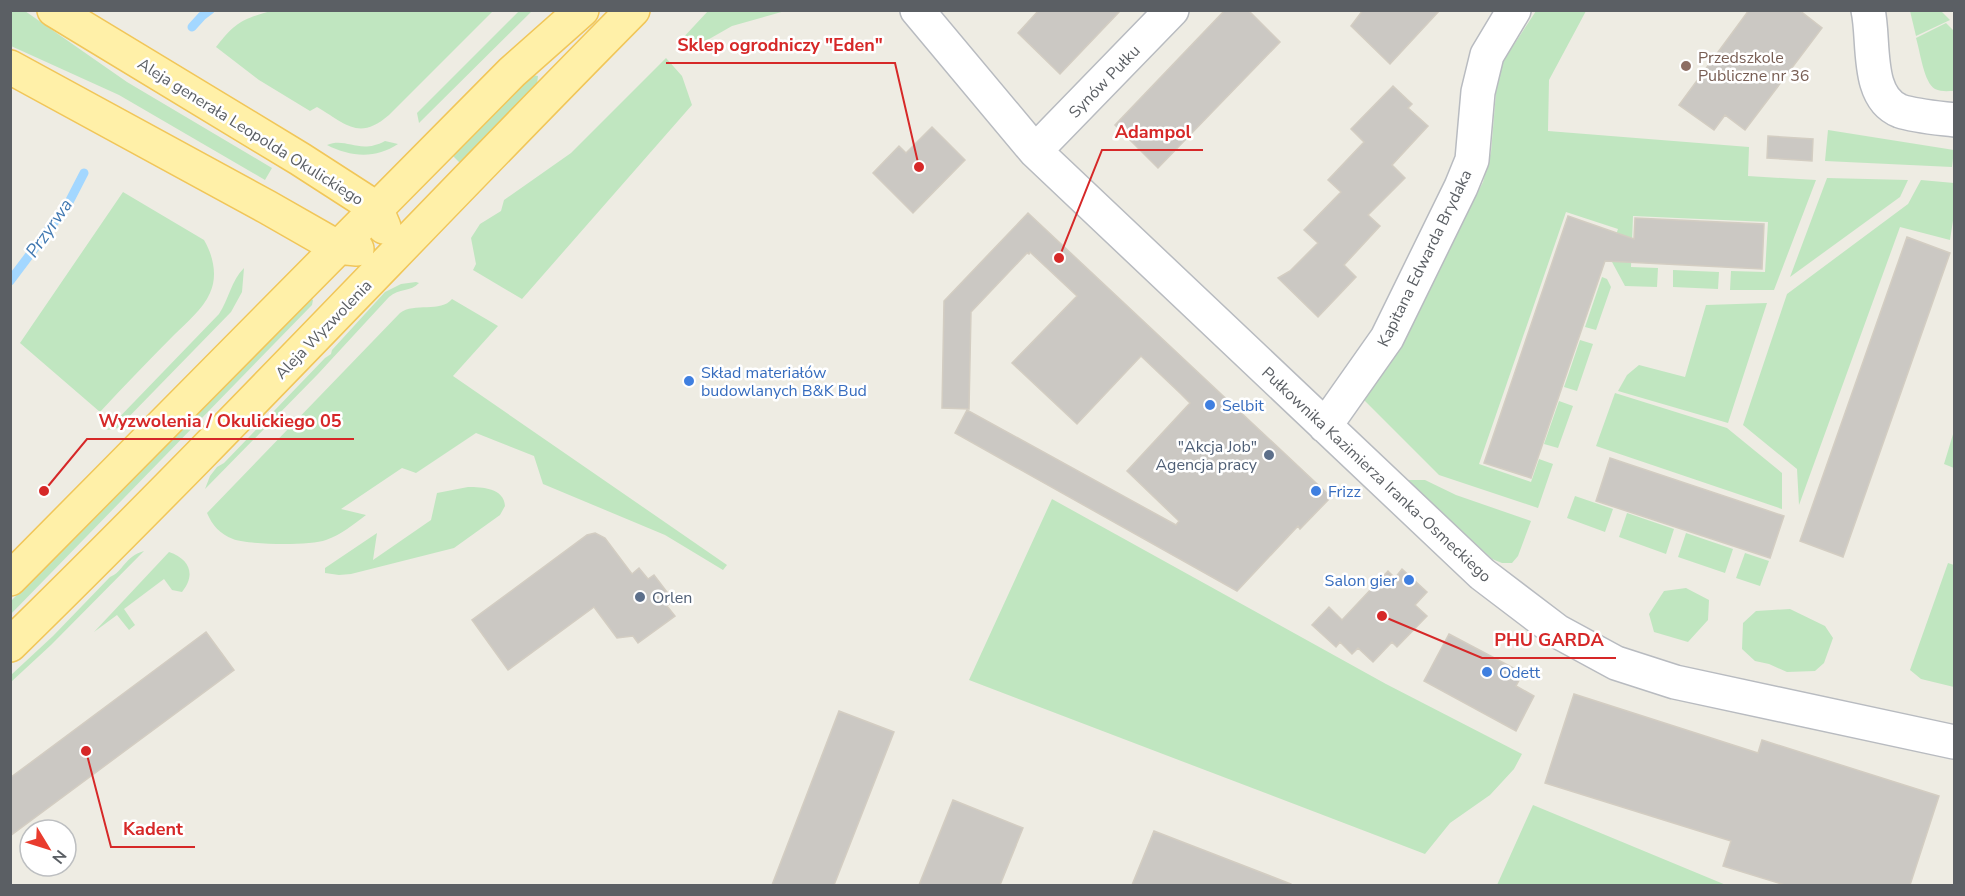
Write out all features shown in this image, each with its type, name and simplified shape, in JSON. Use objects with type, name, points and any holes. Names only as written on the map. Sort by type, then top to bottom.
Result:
[{"type":"main road","name":"Aleja generała Leopolda Okulickiego","points":[[54,10],[300,159],[375,208],[395,253]]},
{"type":"main road","points":[[10,579],[375,208],[512,72],[582,10]]},
{"type":"main road","name":"Aleja Wyzwolenia","points":[[10,645],[178,477],[633,10]]},
{"type":"main road","points":[[10,67],[337,247],[395,253]]},
{"type":"street","name":"Pułkownika Kazimierza Iranka-Osmeckiego","points":[[916,10],[1035,151],[1482,574],[1557,631],[1616,663],[1675,682],[1954,741]]},
{"type":"street","name":"Synów Pułku","points":[[1035,151],[1172,10]]},
{"type":"street","name":"Kapitana Edwarda Brydaka","points":[[1325,426],[1387,338],[1461,187],[1472,160],[1478,92],[1487,55],[1514,10]]},
{"type":"street","points":[[1868,10],[1877,87],[1884,100],[1900,111],[1954,120]]},
{"type":"green space","points":[[11,10],[25,11],[127,82],[272,168],[265,180],[119,95],[11,46]]},
{"type":"green space","points":[[274,10],[493,11],[389,115],[378,123],[361,128],[345,124],[317,107],[310,111],[259,80],[216,47],[241,22]]},
{"type":"green space","points":[[519,11],[532,11],[419,123],[417,113]]},
{"type":"green space","points":[[708,11],[785,11],[732,26],[690,50],[681,40]]},
{"type":"green space","points":[[1536,11],[1586,11],[1549,80],[1548,131],[1749,147],[1748,176],[1816,180],[1774,290],[1730,290],[1731,271],[1765,272],[1768,222],[1633,216],[1631,267],[1658,268],[1657,287],[1625,286],[1612,262],[1607,261],[1618,229],[1566,212],[1479,464],[1531,482],[1539,459],[1553,464],[1538,508],[1439,475],[1363,399],[1394,355],[1483,182],[1491,152],[1498,69]]},
{"type":"green space","points":[[1910,11],[1943,11],[1950,20],[1916,36]]},
{"type":"green space","points":[[1946,23],[1954,31],[1954,91],[1940,91],[1931,86],[1925,74],[1916,38]]},
{"type":"green space","points":[[666,58],[682,76],[692,105],[522,299],[473,270],[476,264],[471,238],[480,224],[501,211],[504,200],[571,153]]},
{"type":"green space","points":[[532,75],[538,76],[537,84],[460,163],[452,155]]},
{"type":"green space","points":[[1828,130],[1954,150],[1952,167],[1825,161]]},
{"type":"green space","points":[[385,141],[398,144],[381,152],[363,155],[345,152],[327,145],[341,143],[368,146]]},
{"type":"green space","points":[[1827,178],[1908,180],[1900,197],[1790,277]]},
{"type":"green space","points":[[1921,180],[1954,183],[1954,214],[1950,240],[1900,227],[1799,505],[1797,469],[1743,425],[1787,294],[1908,204]]},
{"type":"green space","points":[[123,192],[204,240],[212,259],[214,280],[207,299],[199,310],[100,412],[20,343]]},
{"type":"green space","points":[[244,268],[242,292],[231,312],[118,428],[107,430],[219,314]]},
{"type":"green space","points":[[1673,270],[1719,272],[1718,289],[1673,287]]},
{"type":"green space","points":[[1602,277],[1607,279],[1611,287],[1596,330],[1585,327]]},
{"type":"green space","points":[[419,283],[416,286],[389,297],[318,374],[205,489],[210,476],[217,467],[224,463],[331,354],[332,350],[385,292],[401,284]]},
{"type":"green space","points":[[306,299],[313,300],[312,305],[11,614],[11,601]]},
{"type":"green space","points":[[452,299],[498,326],[453,376],[727,565],[723,570],[665,535],[543,484],[534,456],[476,433],[416,473],[402,468],[341,509],[366,515],[332,538],[318,542],[293,544],[252,543],[233,539],[217,529],[207,513],[400,313],[412,308],[441,306]]},
{"type":"green space","points":[[1767,303],[1728,423],[1618,391],[1627,375],[1639,365],[1685,377],[1706,305]]},
{"type":"green space","points":[[1580,340],[1593,344],[1577,391],[1564,387]]},
{"type":"green space","points":[[1615,393],[1727,428],[1782,473],[1782,509],[1596,446]]},
{"type":"green space","points":[[1559,401],[1573,406],[1558,448],[1544,444]]},
{"type":"green space","points":[[1954,431],[1954,468],[1944,464]]},
{"type":"green space","points":[[1407,480],[1425,480],[1456,495],[1531,521],[1518,556],[1512,563],[1502,563],[1492,559]]},
{"type":"green space","points":[[468,487],[486,488],[497,492],[504,500],[505,506],[500,515],[454,548],[351,574],[325,573],[325,568],[377,533],[373,560],[431,520],[437,493]]},
{"type":"green space","points":[[1575,496],[1613,509],[1605,532],[1567,518]]},
{"type":"green space","points":[[1052,499],[1386,684],[1522,754],[1514,769],[1490,795],[1450,823],[1425,854],[969,680]]},
{"type":"green space","points":[[1627,513],[1674,529],[1666,554],[1619,537]]},
{"type":"green space","points":[[1686,533],[1733,549],[1725,573],[1678,557]]},
{"type":"green space","points":[[144,551],[11,682],[11,675],[53,636],[110,577],[128,560]]},
{"type":"green space","points":[[169,552],[182,559],[189,568],[189,580],[182,592],[172,590],[164,579],[124,609],[135,625],[129,630],[117,615],[94,632]]},
{"type":"green space","points":[[1745,553],[1769,561],[1760,586],[1736,578]]},
{"type":"green space","points":[[1948,563],[1954,565],[1954,687],[1921,679],[1910,670]]},
{"type":"green space","points":[[1686,588],[1709,600],[1708,620],[1688,642],[1654,632],[1649,614],[1664,591]]},
{"type":"green space","points":[[1790,609],[1825,626],[1833,638],[1824,663],[1815,671],[1787,672],[1755,661],[1742,649],[1743,623],[1756,611]]},
{"type":"green space","points":[[1533,805],[1726,885],[1497,885]]},
{"type":"building","points":[[1039,10],[1121,10],[1060,74],[1018,33]]},
{"type":"building","points":[[1225,10],[1248,10],[1280,42],[1158,168],[1115,125]]},
{"type":"building","points":[[1363,10],[1440,10],[1390,64],[1351,26]]},
{"type":"building","points":[[1749,10],[1799,10],[1822,28],[1745,130],[1725,115],[1714,130],[1679,105]]},
{"type":"building","points":[[1393,86],[1412,104],[1408,108],[1428,126],[1392,165],[1405,178],[1368,215],[1380,226],[1344,265],[1356,277],[1318,317],[1278,278],[1290,271],[1318,243],[1304,230],[1341,192],[1328,180],[1364,142],[1351,129]]},
{"type":"building","points":[[932,127],[965,160],[913,213],[873,173],[899,146],[906,153]]},
{"type":"building","points":[[1768,136],[1813,139],[1812,161],[1767,158]]},
{"type":"building","points":[[1028,213],[1331,497],[1300,529],[1298,526],[1237,591],[955,433],[967,410],[1176,525],[1179,521],[1127,471],[1190,403],[1141,356],[1077,424],[1012,363],[1077,296],[1030,252],[971,312],[969,409],[942,408],[944,301]]},
{"type":"building","points":[[1568,216],[1634,239],[1635,218],[1764,224],[1762,269],[1605,261],[1531,478],[1484,463]]},
{"type":"building","points":[[1907,237],[1950,253],[1843,557],[1800,541]]},
{"type":"building","points":[[1610,458],[1784,516],[1770,558],[1596,501]]},
{"type":"building","points":[[595,533],[605,538],[632,574],[639,568],[648,579],[654,575],[673,600],[667,606],[675,616],[638,643],[633,636],[617,638],[594,607],[508,670],[472,620],[587,535]]},
{"type":"building","points":[[1402,569],[1427,592],[1415,605],[1427,616],[1397,647],[1392,642],[1373,662],[1358,648],[1352,654],[1340,642],[1336,647],[1312,625],[1329,607],[1342,620],[1388,571],[1395,578]]},
{"type":"building","points":[[206,632],[234,670],[34,818],[18,818],[18,830],[10,836],[10,778]]},
{"type":"building","points":[[1449,634],[1523,673],[1516,686],[1534,696],[1516,731],[1424,681]]},
{"type":"building","points":[[1574,694],[1758,753],[1762,740],[1939,796],[1910,885],[1785,885],[1723,866],[1731,841],[1545,783]]},
{"type":"building","points":[[839,711],[894,732],[834,885],[772,885]]},
{"type":"building","points":[[953,800],[1023,828],[1000,885],[919,885]]},
{"type":"building","points":[[1154,831],[1291,884],[1291,885],[1132,885]]},
{"type":"waterway","name":"Przyrwa","points":[[192,27],[210,10]]},
{"type":"waterway","name":"Przyrwa","points":[[10,281],[68,204],[84,173]]},
{"type":"place","name":"Przedszkole Publiczne nr 36","points":[[1686,66]]},
{"type":"place","name":"Sklep ogrodniczy \"Eden\"","points":[[919,167]]},
{"type":"place","name":"Adampol","points":[[1059,258]]},
{"type":"place","name":"Skład materiałów budowlanych B&K Bud","points":[[689,381]]},
{"type":"place","name":"Selbit","points":[[1210,405]]},
{"type":"place","name":"\"Akcja Job\" Agencja pracy","points":[[1269,455]]},
{"type":"place","name":"Wyzwolenia / Okulickiego 05","points":[[44,491]]},
{"type":"place","name":"Frizz","points":[[1316,491]]},
{"type":"place","name":"Salon gier","points":[[1409,580]]},
{"type":"place","name":"Orlen","points":[[640,597]]},
{"type":"place","name":"PHU GARDA","points":[[1382,616]]},
{"type":"place","name":"Odett","points":[[1487,672]]},
{"type":"place","name":"Kadent","points":[[86,751]]}]
